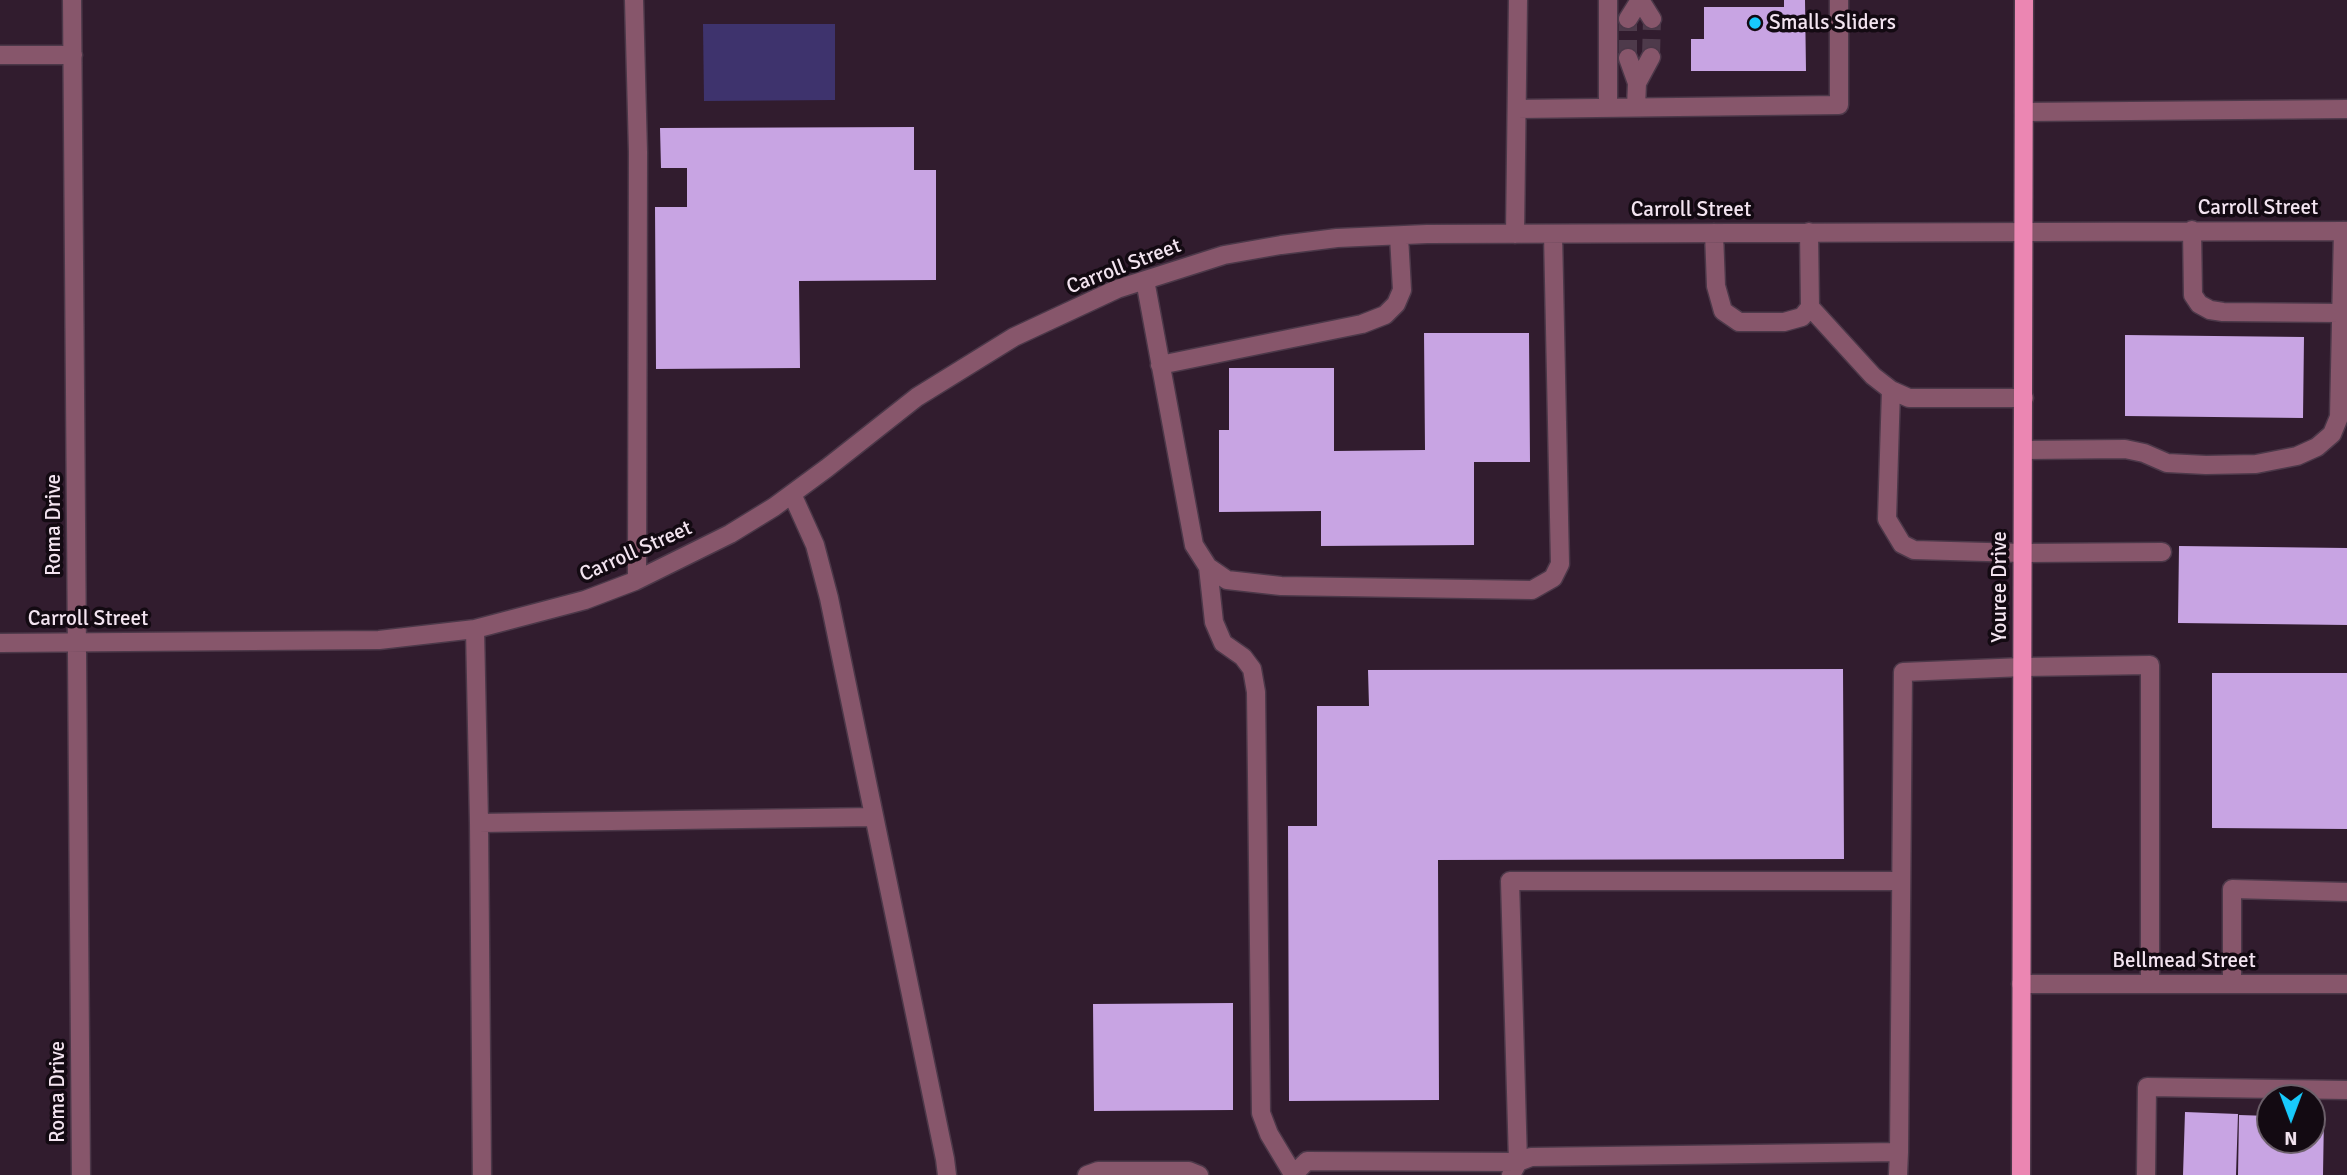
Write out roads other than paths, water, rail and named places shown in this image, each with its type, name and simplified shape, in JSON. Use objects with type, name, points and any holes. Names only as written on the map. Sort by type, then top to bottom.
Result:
[{"type":"main road","name":"Youree Drive","points":[[2021,1175],[2024,0]]},
{"type":"street","name":"Roma Drive","points":[[72,0],[81,1175]]},
{"type":"street","points":[[634,0],[638,152],[637,579]]},
{"type":"street","points":[[1515,234],[1518,0]]},
{"type":"street","points":[[1608,0],[1608,107]]},
{"type":"street","points":[[1628,19],[1640,0],[1652,19]]},
{"type":"street","points":[[1517,108],[1839,105],[1839,0]]},
{"type":"street","points":[[0,55],[73,55]]},
{"type":"street","points":[[1637,83],[1651,57]]},
{"type":"street","points":[[1628,58],[1637,83],[1636,107]]},
{"type":"street","points":[[2024,112],[2347,109]]},
{"type":"street","points":[[2192,230],[2193,295],[2199,304],[2210,310],[2223,312],[2340,313]]},
{"type":"street","points":[[2024,450],[2125,449],[2144,453],[2167,463],[2206,465],[2256,464],[2297,456],[2317,447],[2332,435],[2339,417],[2340,313],[2345,231]]},
{"type":"street","name":"Carroll Street","points":[[0,643],[379,639],[475,629],[585,600],[637,579],[730,534],[792,494],[917,397],[1014,337],[1118,289],[1224,255],[1269,247],[1338,238],[1515,234],[2345,231]]},
{"type":"street","points":[[1714,233],[1716,286],[1723,311],[1739,323],[1784,323],[1802,317],[1810,307],[1809,232]]},
{"type":"street","points":[[1145,280],[1194,545],[1208,567],[1227,580],[1281,586],[1532,590],[1553,578],[1560,564],[1553,234]]},
{"type":"street","points":[[1160,365],[1362,324],[1385,315],[1396,304],[1402,290],[1399,236]]},
{"type":"street","points":[[1810,307],[1874,376],[1891,390],[1909,398],[2024,398]]},
{"type":"street","points":[[1891,390],[1887,519],[1902,544],[1914,550],[2023,554],[2162,552]]},
{"type":"street","points":[[792,494],[815,545],[829,598],[947,1175]]},
{"type":"street","points":[[1208,567],[1213,622],[1223,643],[1243,657],[1252,669],[1256,692],[1261,1114],[1269,1134],[1293,1175],[1307,1161],[1514,1168],[1531,1157],[1899,1152]]},
{"type":"street","points":[[475,629],[482,1175]]},
{"type":"street","points":[[1898,1175],[1903,672],[2150,666],[2150,984]]},
{"type":"street","points":[[479,823],[874,817]]},
{"type":"street","points":[[1514,1168],[1510,881],[1901,881]]},
{"type":"street","points":[[2232,984],[2232,890],[2347,892]]},
{"type":"street","name":"Bellmead Street","points":[[2021,984],[2347,984]]},
{"type":"street","points":[[2146,1175],[2147,1087],[2347,1090]]},
{"type":"street","points":[[1087,1175],[1098,1171],[1189,1171],[1199,1175]]},
{"type":"tunnel","points":[[1628,19],[1628,58]]},
{"type":"tunnel","points":[[1651,57],[1652,19]]},
{"type":"place","name":"Smalls Sliders","points":[[1755,23]]}]
